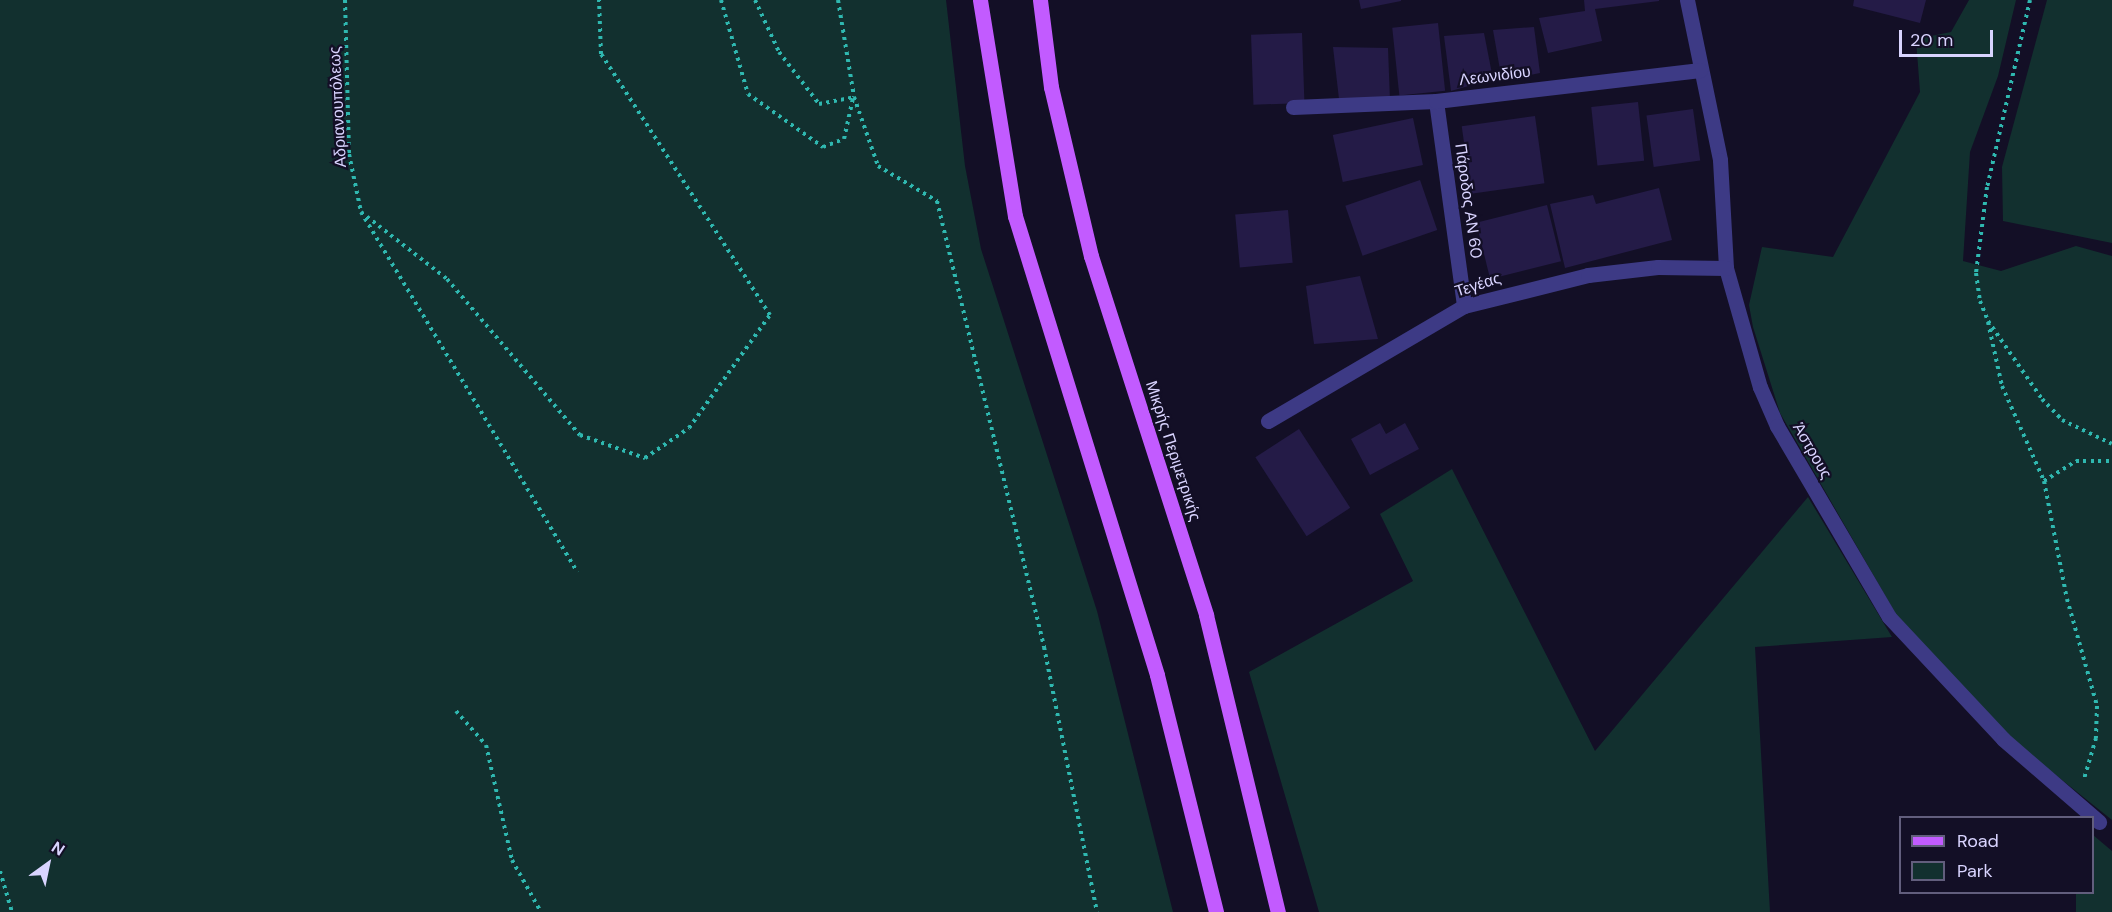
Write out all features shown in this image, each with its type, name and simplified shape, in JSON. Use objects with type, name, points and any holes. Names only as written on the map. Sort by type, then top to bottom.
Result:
[{"type":"main road","points":[[980,0],[1017,225],[1153,663],[1216,912]]},
{"type":"main road","name":"Μικρής Περιμετρικής","points":[[1040,0],[1051,87],[1085,233],[1206,615],[1278,912]]},
{"type":"street","name":"Άστρους","points":[[1687,0],[1720,160],[1726,267],[1760,387],[1777,426],[1871,590],[1924,659],[2076,807],[2090,816]]},
{"type":"street","name":"Λεωνιδίου","points":[[1293,107],[1436,101],[1700,70]]},
{"type":"street","name":"Πάροδος ΑΝ 60","points":[[1436,101],[1464,306]]},
{"type":"street","name":"Τεγέας","points":[[1268,422],[1464,306],[1588,275],[1658,267],[1726,267]]},
{"type":"street","name":"Άστρους","points":[[2094,819],[2099,822]]},
{"type":"path","name":"Αδριανουπόλεως","points":[[345,0],[350,154],[361,212]]},
{"type":"path","points":[[361,212],[447,279],[580,435],[645,458],[689,428],[770,315],[601,54],[599,0]]},
{"type":"path","points":[[721,0],[748,94],[823,147],[844,139],[854,97]]},
{"type":"path","points":[[754,0],[779,52],[819,104],[854,97]]},
{"type":"path","points":[[838,0],[854,97],[878,166],[937,201],[1044,647],[1097,912]]},
{"type":"path","points":[[2030,0],[1977,250],[1976,273],[2002,386],[2044,481],[2098,718],[2076,807]]},
{"type":"path","points":[[361,212],[577,572]]},
{"type":"path","points":[[1988,321],[2062,420],[2112,444]]},
{"type":"path","points":[[2044,481],[2076,461],[2112,460]]},
{"type":"path","points":[[456,711],[486,745],[512,860],[541,912]]},
{"type":"path","points":[[0,871],[12,912]]},
{"type":"green space","points":[[0,0],[946,0],[965,166],[981,249],[1097,611],[1173,912],[0,912]]},
{"type":"green space","points":[[1969,0],[2016,0],[1998,76],[1970,152],[1963,261],[2001,271],[2076,246],[2112,256],[2112,820],[2007,736],[1897,616],[1780,413],[1753,327],[1749,305],[1762,247],[1833,257],[1920,92],[1916,39],[1951,32]]},
{"type":"green space","points":[[2047,0],[2112,0],[2112,243],[2003,221],[2002,167]]},
{"type":"green space","points":[[1452,469],[1595,751],[1808,497],[1892,637],[1755,647],[1770,912],[1319,912],[1249,672],[1413,581],[1380,514]]},
{"type":"green space","points":[[2094,836],[2112,851],[2112,912],[2076,912],[2076,894],[2094,894]]},
{"type":"building","points":[[1359,0],[1401,0],[1401,1],[1361,9]]},
{"type":"building","points":[[1584,0],[1659,1],[1595,9],[1602,41],[1548,53],[1539,18],[1585,11]]},
{"type":"building","points":[[1854,0],[1926,0],[1920,23],[1853,6]]},
{"type":"building","points":[[1438,23],[1445,91],[1399,95],[1392,28]]},
{"type":"building","points":[[1534,27],[1540,73],[1502,81],[1493,30]]},
{"type":"building","points":[[1302,33],[1304,103],[1253,105],[1251,35]]},
{"type":"building","points":[[1484,33],[1493,79],[1451,91],[1444,36]]},
{"type":"building","points":[[1333,47],[1388,48],[1390,101],[1339,99]]},
{"type":"building","points":[[1638,102],[1644,161],[1597,166],[1591,107]]},
{"type":"building","points":[[1693,109],[1700,160],[1654,167],[1646,116]]},
{"type":"building","points":[[1535,116],[1544,183],[1471,194],[1462,126]]},
{"type":"building","points":[[1413,118],[1423,165],[1343,182],[1333,135]]},
{"type":"building","points":[[1420,180],[1437,230],[1363,256],[1345,206]]},
{"type":"building","points":[[1659,188],[1672,240],[1565,268],[1550,204],[1593,195],[1596,204]]},
{"type":"building","points":[[1547,205],[1561,261],[1490,279],[1476,223]]},
{"type":"building","points":[[1288,210],[1293,263],[1240,267],[1235,215]]},
{"type":"building","points":[[1360,276],[1378,339],[1314,344],[1306,286]]},
{"type":"building","points":[[1380,423],[1386,434],[1405,423],[1419,449],[1370,475],[1351,439]]},
{"type":"building","points":[[1299,429],[1350,508],[1307,536],[1255,457]]}]
